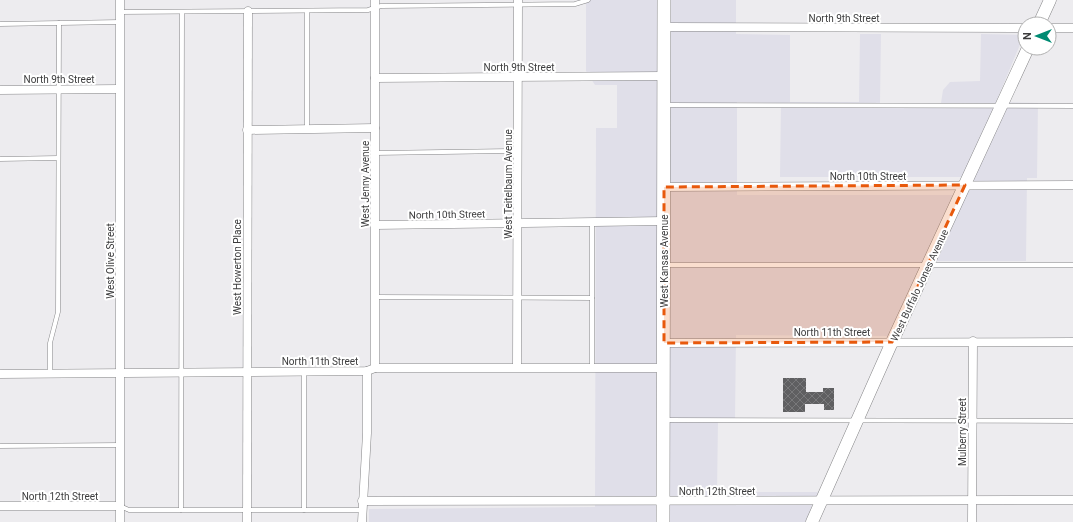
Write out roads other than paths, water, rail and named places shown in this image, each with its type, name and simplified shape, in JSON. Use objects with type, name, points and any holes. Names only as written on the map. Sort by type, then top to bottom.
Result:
[{"type":"main road","name":"West Kansas Avenue","points":[[663,522],[664,0]]},
{"type":"main road","points":[[1043,16],[1050,0]]},
{"type":"main road","name":"West Buffalo Jones Avenue","points":[[812,522],[892,342],[929,265],[1024,56]]},
{"type":"street","name":"West Olive Street","points":[[120,0],[120,522]]},
{"type":"street","name":"West Teitelbaum Avenue","points":[[517,367],[518,2]]},
{"type":"street","name":"West Jenny Avenue","points":[[362,522],[375,297],[375,4]]},
{"type":"street","name":"West Howerton Place","points":[[247,522],[248,11]]},
{"type":"street","name":"North 9th Street","points":[[664,27],[1017,28]]},
{"type":"street","points":[[1057,28],[1073,28]]},
{"type":"street","name":"North 9th Street","points":[[375,78],[663,76]]},
{"type":"street","name":"North 9th Street","points":[[0,90],[119,89]]},
{"type":"street","points":[[247,130],[375,128]]},
{"type":"street","name":"North 10th Street","points":[[664,186],[1073,185]]},
{"type":"street","name":"North 10th Street","points":[[375,225],[664,221]]},
{"type":"street","name":"Mulberry Street","points":[[972,522],[973,342]]},
{"type":"street","name":"North 11th Street","points":[[664,343],[1073,342]]},
{"type":"street","name":"North 11th Street","points":[[0,374],[304,372],[517,367],[663,368]]},
{"type":"street","name":"North 12th Street","points":[[362,505],[663,501],[1073,500]]},
{"type":"street","name":"North 12th Street","points":[[0,506],[120,506]]},
{"type":"lane","points":[[120,12],[368,10],[375,4],[381,6],[518,2],[575,4],[588,0]]},
{"type":"lane","points":[[307,11],[307,130]]},
{"type":"lane","points":[[181,510],[182,12]]},
{"type":"lane","points":[[0,24],[120,22]]},
{"type":"lane","points":[[50,374],[50,343],[58,312],[59,23]]},
{"type":"lane","points":[[663,105],[1073,106]]},
{"type":"lane","points":[[375,153],[518,151]]},
{"type":"lane","points":[[0,159],[58,158]]},
{"type":"lane","points":[[592,222],[592,367]]},
{"type":"lane","points":[[664,265],[1073,265]]},
{"type":"lane","points":[[375,297],[592,298]]},
{"type":"lane","points":[[304,372],[304,510]]},
{"type":"lane","points":[[664,420],[1073,421]]},
{"type":"lane","points":[[0,446],[120,445]]},
{"type":"lane","points":[[120,506],[129,510],[304,510],[362,505]]}]
